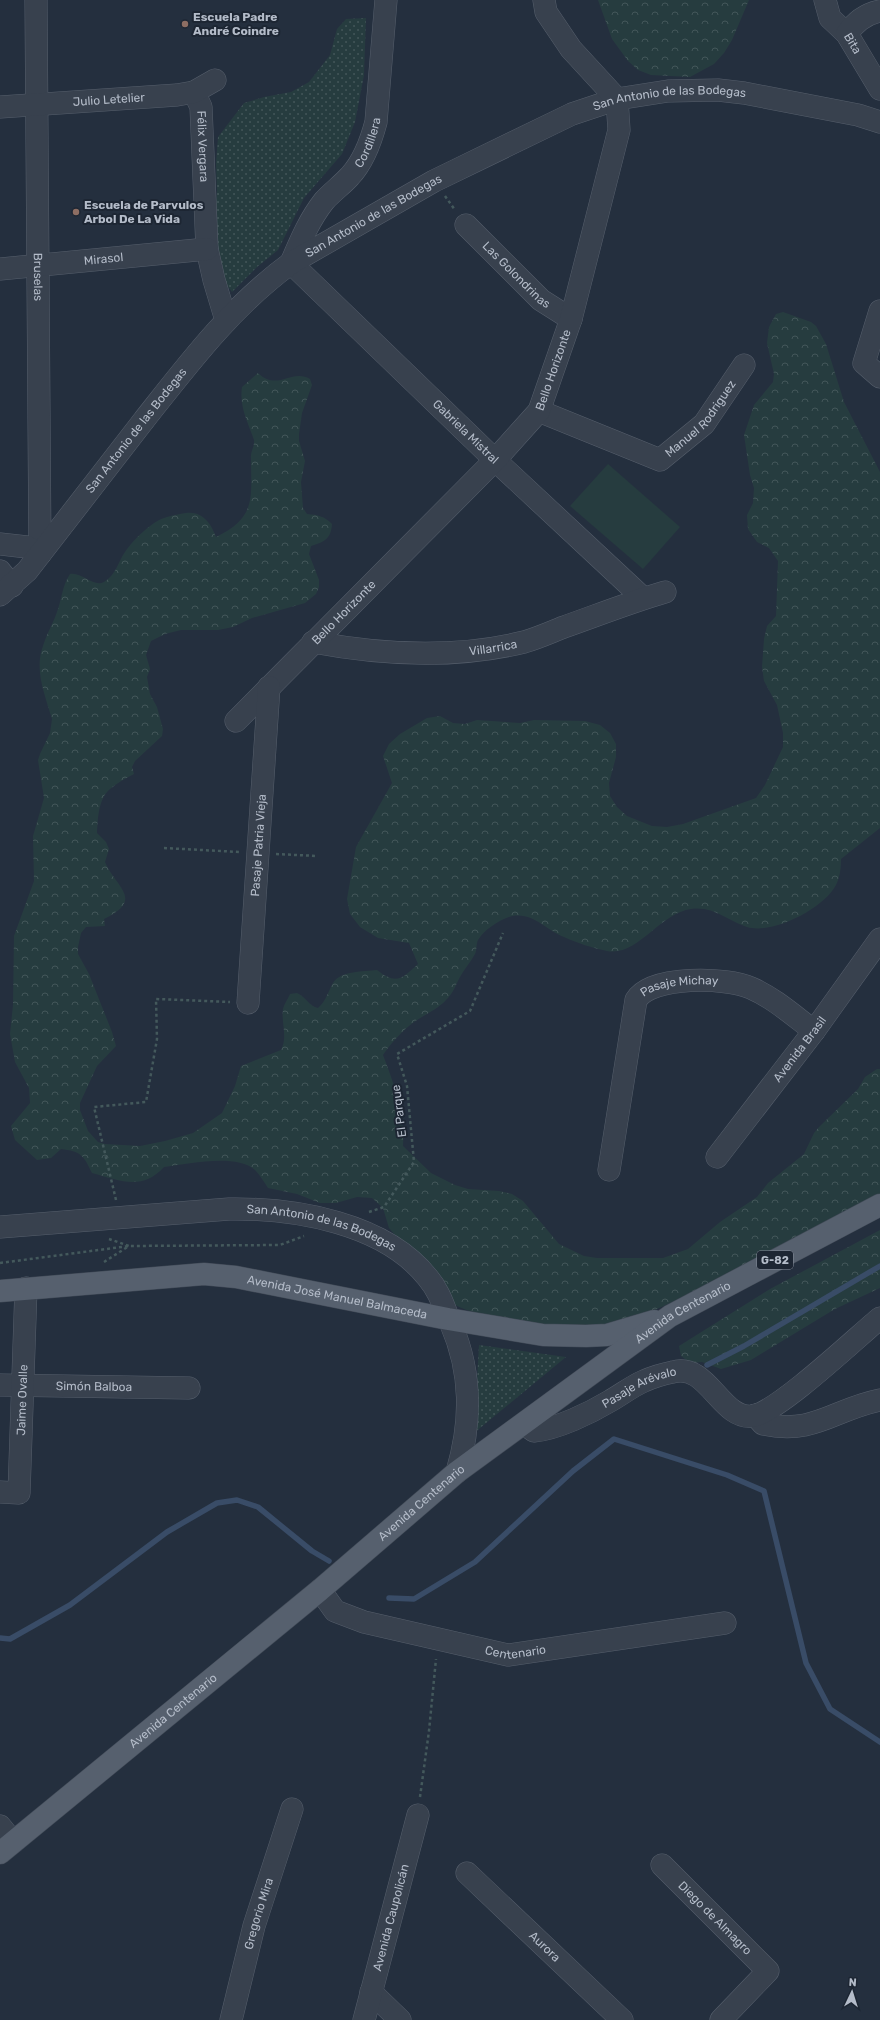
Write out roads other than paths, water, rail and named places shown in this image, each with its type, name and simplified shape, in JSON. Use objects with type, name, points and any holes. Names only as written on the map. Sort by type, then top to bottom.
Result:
[{"type":"main road","name":"Avenida Centenario","points":[[4,1841],[320,1590],[457,1472],[670,1316],[880,1205]]},
{"type":"main road","name":"Avenida José Manuel Balmaceda","points":[[0,1291],[189,1275],[220,1275],[522,1332],[586,1336],[607,1335],[670,1316]]},
{"type":"street","name":"Bruselas","points":[[36,0],[40,554]]},
{"type":"street","name":"Cordillera","points":[[291,263],[313,217],[324,202],[350,176],[359,164],[372,138],[376,122],[386,0]]},
{"type":"street","points":[[544,0],[546,12],[571,49],[617,99]]},
{"type":"street","name":"Bita","points":[[825,0],[830,18],[847,34],[880,88]]},
{"type":"street","points":[[847,34],[858,21],[865,16],[880,11]]},
{"type":"street","name":"Julio Letelier","points":[[0,107],[37,103],[177,95],[194,92],[215,80]]},
{"type":"street","name":"San Antonio de las Bodegas","points":[[4,584],[40,554],[193,357],[226,320],[272,277],[291,263],[434,180],[572,114],[617,99],[668,91],[718,90],[858,115],[880,122]]},
{"type":"street","name":"Félix Vergara","points":[[194,92],[201,107],[207,249],[214,280],[226,320]]},
{"type":"street","name":"Bello Horizonte","points":[[236,721],[495,460],[539,411],[571,320],[619,130],[617,99]]},
{"type":"street","name":"Las Golondrinas","points":[[466,225],[541,300],[571,320]]},
{"type":"street","name":"Mirasol","points":[[0,269],[207,249]]},
{"type":"street","name":"Gabriela Mistral","points":[[291,263],[495,460],[643,598]]},
{"type":"street","points":[[880,311],[864,363],[880,378]]},
{"type":"street","name":"Manuel Rodriguez","points":[[539,411],[660,460],[704,424],[744,365]]},
{"type":"street","points":[[0,544],[27,547],[40,554]]},
{"type":"street","name":"Villarrica","points":[[313,642],[363,650],[402,653],[433,653],[495,648],[525,641],[643,598],[665,592]]},
{"type":"street","name":"Pasaje Patria Vieja","points":[[248,1003],[269,687]]},
{"type":"street","name":"Avenida Brasil","points":[[717,1157],[814,1031],[880,939]]},
{"type":"street","name":"Pasaje Michay","points":[[608,1170],[636,1000],[643,991],[671,983],[699,981],[741,985],[762,993],[814,1031]]},
{"type":"street","name":"San Antonio de las Bodegas","points":[[0,1227],[229,1209],[257,1209],[285,1211],[338,1223],[376,1238],[394,1248],[421,1269],[435,1288],[463,1356],[469,1396],[466,1435],[457,1472]]},
{"type":"street","name":"Jaime Ovalle","points":[[0,1492],[19,1492],[26,1288]]},
{"type":"street","points":[[880,1318],[782,1401],[755,1415],[763,1424],[788,1428],[829,1419],[860,1406],[880,1400]]},
{"type":"street","name":"Pasaje Arévalo","points":[[524,1424],[534,1431],[543,1430],[608,1403],[644,1381],[681,1371],[698,1376],[736,1413],[746,1416],[755,1415]]},
{"type":"street","name":"Simón Balboa","points":[[0,1385],[23,1384],[189,1388]]},
{"type":"street","name":"Centenario","points":[[320,1590],[336,1611],[364,1622],[508,1655],[725,1623]]},
{"type":"street","name":"Gregorio Mira","points":[[231,2020],[254,1926],[292,1809]]},
{"type":"street","name":"Avenida Caupolicán","points":[[364,2020],[418,1815]]},
{"type":"street","name":"Diego de Almagro","points":[[662,1865],[768,1971],[721,2020]]},
{"type":"street","name":"Aurora","points":[[467,1873],[622,2020]]},
{"type":"street","points":[[371,1992],[400,2020]]},
{"type":"waterway","points":[[707,1365],[744,1346],[880,1266]]},
{"type":"waterway","points":[[389,1598],[414,1599],[475,1562],[573,1471],[614,1439],[727,1475],[764,1491],[806,1663],[830,1709],[880,1742]]},
{"type":"waterway","points":[[0,1638],[10,1639],[70,1605],[167,1532],[217,1503],[237,1500],[258,1507],[312,1551],[329,1561]]},
{"type":"place","name":"Escuela Padre André Coindre","points":[[185,24]]},
{"type":"place","name":"Escuela de Parvulos Arbol De La Vida","points":[[76,212]]}]
